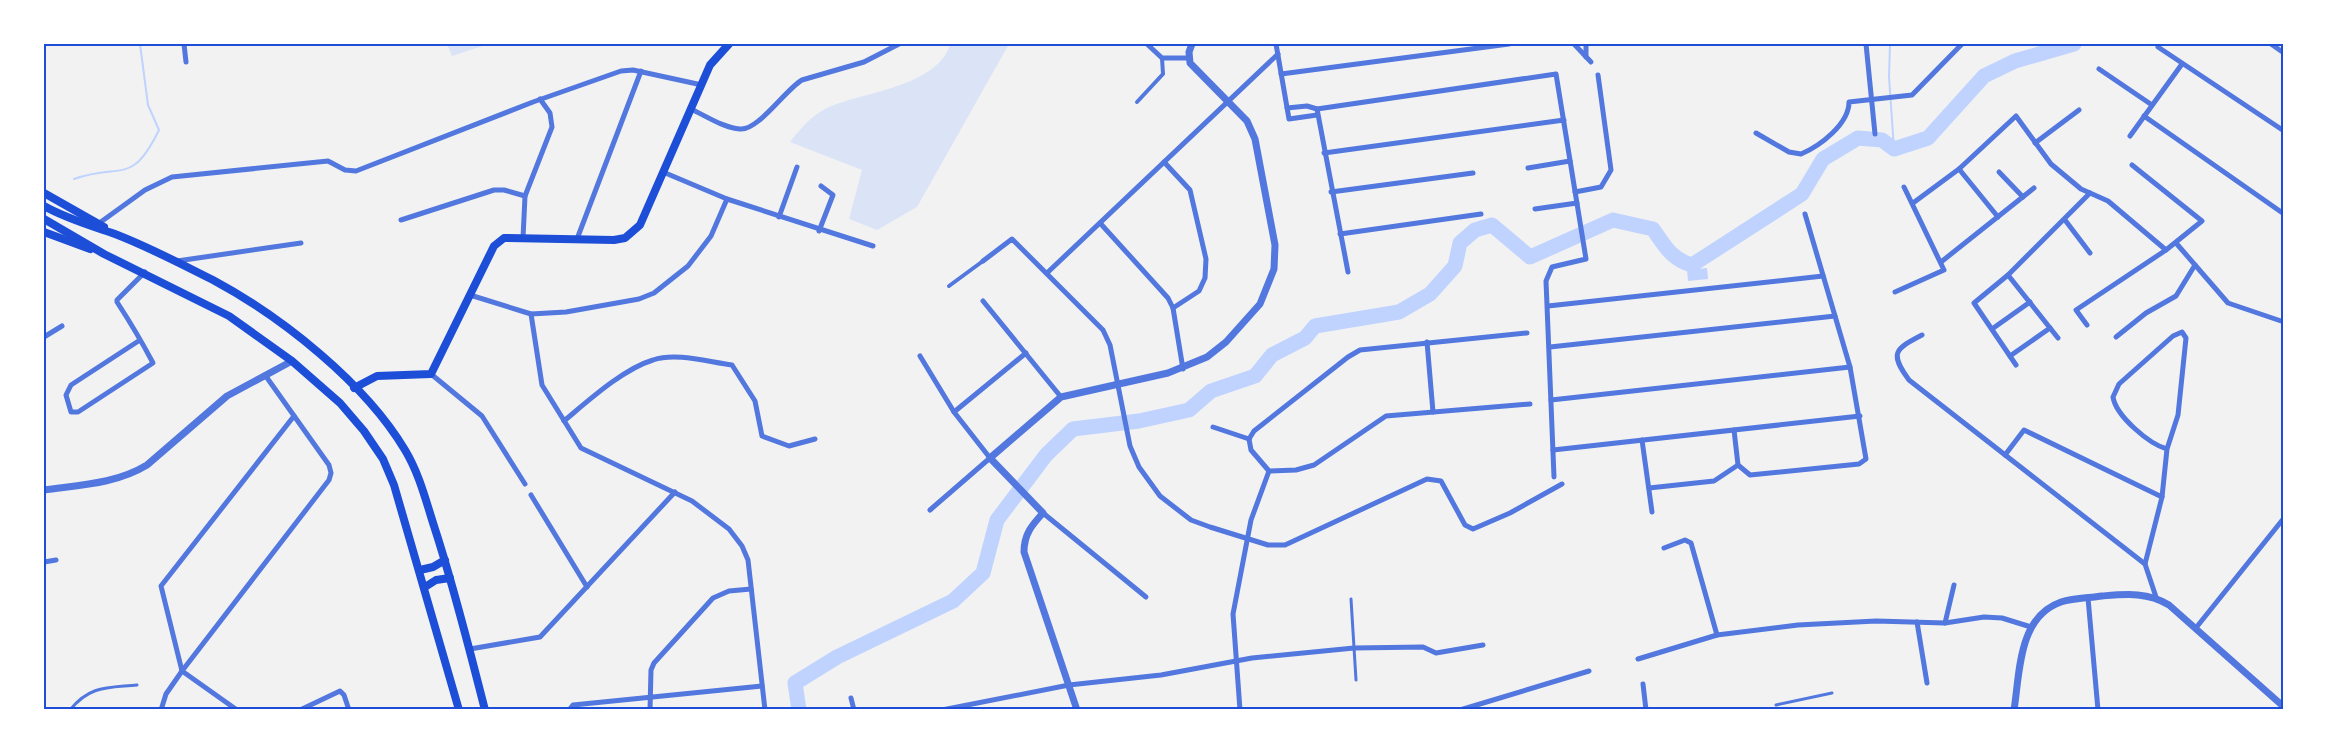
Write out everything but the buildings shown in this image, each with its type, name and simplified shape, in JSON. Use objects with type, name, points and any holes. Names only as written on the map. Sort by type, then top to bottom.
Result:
[{"type":"main road","points":[[354,387],[377,376],[430,374],[494,246],[504,238],[614,240],[632,234],[640,225],[712,62],[729,44]]},
{"type":"main road","points":[[44,193],[114,234]]},
{"type":"main road","points":[[44,206],[66,219],[114,234],[176,261],[255,306],[292,333],[354,387],[405,450],[417,474],[445,560],[485,710]]},
{"type":"main road","points":[[44,219],[104,254]]},
{"type":"main road","points":[[44,232],[145,272],[229,316],[292,361],[340,403],[364,431],[382,459],[394,485],[459,710]]},
{"type":"main road","points":[[420,570],[434,567],[445,560]]},
{"type":"main road","points":[[425,587],[436,580],[450,578]]},
{"type":"street","points":[[184,44],[186,62]]},
{"type":"street","points":[[692,109],[733,128],[746,129],[757,123],[793,85],[802,80],[864,62],[898,44]]},
{"type":"street","points":[[1147,44],[1162,58],[1189,58]]},
{"type":"street","points":[[930,510],[1061,397],[1183,369],[1217,350],[1242,326],[1260,304],[1274,269],[1275,245],[1255,139],[1247,122],[1193,68],[1189,58],[1192,44]]},
{"type":"street","points":[[1278,44],[1289,119],[1317,112],[1557,74],[1586,260],[1561,263],[1552,267],[1548,273],[1554,477]]},
{"type":"street","points":[[1281,74],[1509,44]]},
{"type":"street","points":[[1574,44],[1589,59],[1586,44]]},
{"type":"street","points":[[1866,44],[1875,134]]},
{"type":"street","points":[[1756,133],[1789,152],[1801,154],[1814,147],[1846,117],[1849,102],[1912,95],[1962,44]]},
{"type":"street","points":[[2271,44],[2283,53]]},
{"type":"street","points":[[2158,47],[2283,131]]},
{"type":"street","points":[[1047,273],[1278,54]]},
{"type":"street","points":[[1137,102],[1163,74],[1162,58]]},
{"type":"street","points":[[2130,136],[2182,64]]},
{"type":"street","points":[[2099,69],[2152,105]]},
{"type":"street","points":[[98,224],[145,190],[172,177],[328,161],[350,171],[621,71],[641,71],[702,86]]},
{"type":"street","points":[[577,239],[641,71]]},
{"type":"street","points":[[1575,192],[1601,187],[1611,170],[1598,75]]},
{"type":"street","points":[[523,238],[525,196],[552,127],[550,113],[540,99]]},
{"type":"street","points":[[1287,108],[1307,106],[1317,112],[1348,272]]},
{"type":"street","points":[[2035,143],[2079,110]]},
{"type":"street","points":[[1913,204],[1959,169],[2016,116],[2051,164],[2090,193],[2108,201],[2166,250]]},
{"type":"street","points":[[2144,116],[2283,214]]},
{"type":"street","points":[[1324,153],[1564,120]]},
{"type":"street","points":[[1528,168],[1570,161]]},
{"type":"street","points":[[1164,162],[1190,190],[1206,259],[1205,278],[1199,291],[1173,308]]},
{"type":"street","points":[[2087,325],[2076,310],[2176,243],[2202,221],[2132,165]]},
{"type":"street","points":[[778,217],[797,168]]},
{"type":"street","points":[[1959,169],[1998,217]]},
{"type":"street","points":[[663,172],[727,199],[778,217],[873,246]]},
{"type":"street","points":[[1999,172],[2023,197]]},
{"type":"street","points":[[1331,192],[1473,173]]},
{"type":"street","points":[[819,231],[833,195],[821,186]]},
{"type":"street","points":[[1895,292],[1944,270],[1904,187]]},
{"type":"street","points":[[1941,262],[2034,188]]},
{"type":"street","points":[[401,220],[494,190],[504,190],[525,196]]},
{"type":"street","points":[[2016,365],[1974,303],[2008,275],[2090,193]]},
{"type":"street","points":[[470,295],[531,314],[603,307],[654,293],[680,274],[700,253],[711,236],[727,199]]},
{"type":"street","points":[[1535,209],[1577,203]]},
{"type":"street","points":[[1340,234],[1481,214]]},
{"type":"street","points":[[1734,429],[1738,465],[1750,475],[1758,476],[1865,462],[1860,416],[1850,367],[1806,214]]},
{"type":"street","points":[[2065,220],[2090,252]]},
{"type":"street","points":[[1100,223],[1158,285],[1173,308],[1183,369]]},
{"type":"street","points":[[949,286],[1012,239],[1103,330],[1110,345],[1125,427],[1139,466],[1160,496],[1191,520],[1246,538],[1268,545],[1285,545],[1427,479],[1434,478],[1441,481],[1465,525],[1473,529],[1510,513],[1562,484]]},
{"type":"street","points":[[176,261],[301,243]]},
{"type":"street","points":[[2176,243],[2232,305],[2283,322]]},
{"type":"street","points":[[2116,337],[2134,321],[2176,296],[2195,266]]},
{"type":"street","points":[[140,340],[70,385],[66,395],[71,412],[78,412],[153,363],[140,340],[117,300],[145,272]]},
{"type":"street","points":[[2008,275],[2058,338]]},
{"type":"street","points":[[1548,306],[1823,276]]},
{"type":"street","points":[[983,301],[1061,397]]},
{"type":"street","points":[[1992,329],[2030,302]]},
{"type":"street","points":[[531,314],[542,385],[581,448],[692,501],[729,529],[742,546],[748,560],[765,710]]},
{"type":"street","points":[[1550,347],[1835,316]]},
{"type":"street","points":[[44,337],[62,326]]},
{"type":"street","points":[[2010,356],[2050,328]]},
{"type":"street","points":[[2156,597],[2145,564],[2162,497],[2167,449],[2179,408],[2186,338],[2182,332],[2173,336],[2122,381],[2113,397],[2117,408],[2143,436],[2151,443],[2167,449]]},
{"type":"street","points":[[1269,471],[1251,450],[1249,439],[1254,431],[1348,357],[1367,349],[1527,333]]},
{"type":"street","points":[[1922,335],[1900,346],[1896,352],[1899,366],[1909,380],[2145,564]]},
{"type":"street","points":[[1427,342],[1433,412]]},
{"type":"street","points":[[954,411],[1026,353]]},
{"type":"street","points":[[920,356],[954,411],[990,459],[1016,487],[1043,513],[1146,597]]},
{"type":"street","points":[[564,421],[632,370],[653,359],[674,358],[732,365],[755,401],[762,436],[789,446],[815,439]]},
{"type":"street","points":[[44,490],[114,479],[133,473],[147,465],[227,396],[292,361]]},
{"type":"street","points":[[1551,400],[1850,367]]},
{"type":"street","points":[[430,374],[482,416],[525,484]]},
{"type":"street","points":[[161,710],[166,694],[182,671],[329,480],[331,473],[329,465],[265,375]]},
{"type":"street","points":[[1269,471],[1296,470],[1314,465],[1331,456],[1380,418],[1530,404]]},
{"type":"street","points":[[237,710],[182,671],[161,586],[294,416]]},
{"type":"street","points":[[1553,450],[1860,416]]},
{"type":"street","points":[[1213,426],[1249,439]]},
{"type":"street","points":[[2005,455],[2025,429],[2162,497]]},
{"type":"street","points":[[1642,440],[1652,512]]},
{"type":"street","points":[[1648,488],[1714,481],[1738,465]]},
{"type":"street","points":[[1240,710],[1233,614],[1246,538],[1269,471]]},
{"type":"street","points":[[470,649],[540,637],[675,492]]},
{"type":"street","points":[[531,495],[587,588]]},
{"type":"street","points":[[1043,513],[1028,531],[1024,540],[1024,552],[1077,710]]},
{"type":"street","points":[[2195,629],[2283,518]]},
{"type":"street","points":[[1664,548],[1688,540],[1695,555],[1717,635]]},
{"type":"street","points":[[44,561],[56,560]]},
{"type":"street","points":[[1945,623],[1954,585]]},
{"type":"street","points":[[650,710],[651,670],[654,663],[713,598],[729,591],[751,589]]},
{"type":"street","points":[[2014,710],[2023,650],[2031,627],[2050,607],[2069,600],[2130,594],[2156,597],[2169,605],[2283,707]]},
{"type":"street","points":[[2088,598],[2098,710]]},
{"type":"street","points":[[1638,659],[1717,635],[1798,625],[1945,623],[1984,617],[2002,618],[2031,627]]},
{"type":"street","points":[[1917,622],[1927,683]]},
{"type":"street","points":[[942,710],[1069,685],[1149,677],[1236,660],[1354,648],[1423,647],[1436,653],[1483,645]]},
{"type":"street","points":[[1460,710],[1481,707],[1589,671]]},
{"type":"street","points":[[1643,684],[1646,710]]},
{"type":"street","points":[[569,710],[573,705],[582,707],[762,686]]},
{"type":"street","points":[[300,710],[340,691],[344,695],[348,710]]},
{"type":"street","points":[[851,698],[854,710]]},
{"type":"lane","points":[[1351,599],[1356,680]]},
{"type":"lane","points":[[70,710],[82,696],[95,689],[137,685]]},
{"type":"lane","points":[[1776,705],[1832,693]]},
{"type":"shaded area","points":[[447,44],[489,44],[452,56]]},
{"type":"shaded area","points":[[950,44],[1009,44],[917,207],[877,230],[849,219],[862,170],[790,142],[807,123],[827,108],[897,86],[930,70],[943,58]]},
{"type":"water","points":[[1707,268],[1708,279],[1688,281],[1687,270]]},
{"type":"waterway","points":[[74,179],[132,166],[141,159],[159,130],[148,105],[140,44]]},
{"type":"waterway","points":[[1890,44],[1889,77],[1894,149]]},
{"type":"waterway","points":[[799,710],[795,683],[837,657],[953,601],[983,573],[997,520],[1046,455],[1073,429],[1139,421],[1189,410],[1211,391],[1255,376],[1272,355],[1305,338],[1315,326],[1399,312],[1430,294],[1455,266],[1460,243],[1475,230],[1492,225],[1530,257],[1613,220],[1653,229],[1674,256],[1692,265],[1802,194],[1823,159],[1858,138],[1882,140],[1894,149],[1928,138],[1984,76],[2015,61],[2074,44]]}]
